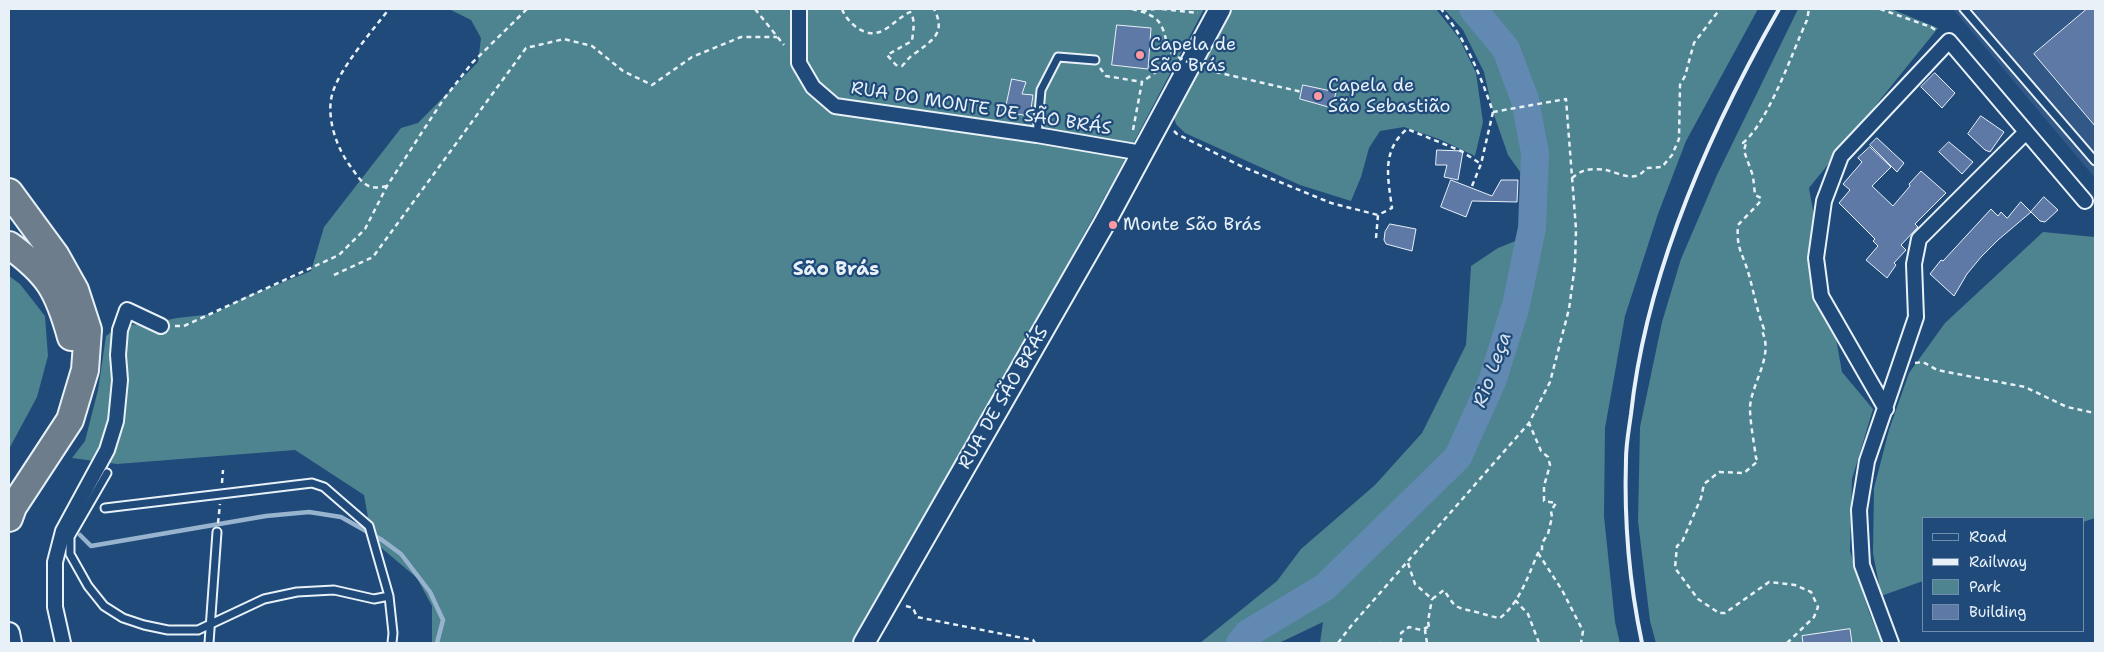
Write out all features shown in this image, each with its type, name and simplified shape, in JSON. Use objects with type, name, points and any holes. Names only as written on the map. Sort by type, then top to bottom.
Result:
[{"type":"highway","points":[[9,192],[56,256],[75,290],[88,330],[86,370],[70,420],[13,507],[9,518]]},
{"type":"highway","points":[[9,245],[32,262],[54,288],[72,337],[70,374],[53,416],[9,480]]},
{"type":"main road","name":"RUA DE SÃO BRÁS","points":[[864,643],[1099,233],[1165,111],[1211,11]]},
{"type":"main road","points":[[9,633],[11,643]]},
{"type":"street","name":"RUA DO MONTE DE SÃO BRÁS","points":[[798,9],[799,63],[813,87],[835,106],[1037,135],[1142,153]]},
{"type":"street","points":[[1886,409],[1821,296],[1816,258],[1824,201],[1841,156],[1949,41],[2085,201]]},
{"type":"street","points":[[1891,643],[1862,565],[1859,510],[1867,461],[1902,364],[1916,317],[1914,264],[1920,239],[2026,132]]},
{"type":"street","points":[[63,643],[55,607],[55,562],[63,531],[107,450],[116,421],[120,380],[118,356],[120,330],[127,310],[160,326]]},
{"type":"lane","points":[[1964,9],[2095,161]]},
{"type":"lane","points":[[1037,135],[1041,90],[1058,57],[1095,60]]},
{"type":"lane","points":[[107,473],[70,537],[70,554],[88,586],[104,606],[123,618],[168,630],[198,630],[264,599],[296,592],[334,590],[374,599],[389,596]]},
{"type":"lane","points":[[105,508],[312,483],[324,487],[369,526],[389,596],[393,633],[392,643]]},
{"type":"lane","points":[[209,643],[217,532]]},
{"type":"path","points":[[387,186],[377,189],[363,184],[345,159],[332,127],[332,95],[346,66],[389,9]]},
{"type":"path","points":[[160,326],[184,326],[339,255],[365,229],[387,186],[449,93],[472,63],[527,9]]},
{"type":"path","points":[[755,9],[799,63]]},
{"type":"path","points":[[842,9],[849,22],[864,32],[875,34],[883,32],[910,12],[914,16],[912,41],[887,55],[896,65],[902,66],[913,54],[926,47],[938,32],[939,24],[934,9]]},
{"type":"path","points":[[1132,9],[1141,11],[1156,19],[1164,30],[1170,53],[1159,70],[1142,82],[1134,125]]},
{"type":"path","points":[[1141,11],[1155,9]]},
{"type":"path","points":[[1162,9],[1211,11]]},
{"type":"path","points":[[1441,9],[1460,33],[1480,73],[1493,112],[1481,164],[1472,186]]},
{"type":"path","points":[[1572,178],[1584,170],[1606,170],[1618,175],[1635,176],[1646,168],[1662,167],[1672,155],[1679,139],[1680,85],[1685,76],[1694,43],[1720,9]]},
{"type":"path","points":[[1787,643],[1814,617],[1818,607],[1811,592],[1795,585],[1769,582],[1724,613],[1719,613],[1698,599],[1675,568],[1677,546],[1682,542],[1701,498],[1704,484],[1719,472],[1744,473],[1758,461],[1750,408],[1753,388],[1763,365],[1764,336],[1762,331],[1764,329],[1756,309],[1749,274],[1737,243],[1738,225],[1759,204],[1761,198],[1755,195],[1753,176],[1744,151],[1746,143],[1743,143],[1752,136],[1777,89],[1807,20],[1809,9]]},
{"type":"path","points":[[1880,9],[1932,27],[1949,41]]},
{"type":"path","points":[[334,275],[373,257],[526,48],[564,39],[592,46],[623,71],[652,85],[692,57],[741,37],[778,37]]},
{"type":"path","points":[[1170,53],[1201,69],[1302,92]]},
{"type":"path","points":[[1095,60],[1106,76],[1142,82]]},
{"type":"path","points":[[1338,643],[1529,423],[1550,382],[1570,309],[1575,265],[1576,229],[1566,99],[1493,112]]},
{"type":"path","points":[[1165,111],[1170,125],[1177,134],[1243,167],[1331,203],[1378,214],[1392,208],[1388,178],[1389,156],[1396,138],[1407,129],[1461,151],[1481,164]]},
{"type":"path","points":[[1376,238],[1378,214]]},
{"type":"path","points":[[1902,364],[1923,362],[1937,370],[2024,387],[2067,407],[2095,413]]},
{"type":"path","points":[[1429,627],[1428,621],[1432,599],[1444,590],[1454,606],[1466,612],[1476,612],[1500,618],[1507,613],[1530,578],[1538,553],[1542,551],[1542,543],[1548,534],[1552,516],[1551,511],[1556,503],[1544,501],[1544,486],[1550,465],[1548,457],[1541,451],[1529,423]]},
{"type":"path","points":[[222,480],[223,470]]},
{"type":"path","points":[[218,520],[219,506]]},
{"type":"path","points":[[1538,553],[1562,590],[1583,631],[1581,643]]},
{"type":"path","points":[[1408,563],[1415,584],[1432,599]]},
{"type":"path","points":[[1516,600],[1528,614],[1539,643]]},
{"type":"path","points":[[887,601],[913,608],[917,617],[1033,640],[1035,643]]},
{"type":"path","points":[[1400,643],[1401,633],[1409,627],[1421,630],[1429,627]]},
{"type":"path","points":[[1427,643],[1425,631],[1429,627]]},
{"type":"shaded area","points":[[1953,9],[2095,9],[2095,178]]},
{"type":"green space","points":[[449,9],[1204,9],[1115,178],[858,643],[432,643],[432,606],[417,578],[372,540],[364,495],[295,450],[117,464],[72,458],[85,441],[98,390],[106,336],[121,325],[149,324],[177,318],[213,314],[243,298],[311,271],[324,227],[401,128],[418,123],[478,62],[481,38],[471,20]]},
{"type":"green space","points":[[1228,9],[1436,9],[1459,38],[1476,73],[1483,122],[1475,156],[1439,139],[1404,127],[1380,131],[1369,148],[1361,177],[1351,201],[1300,185],[1185,133],[1176,124],[1173,114],[1192,83]]},
{"type":"green space","points":[[1444,9],[1758,9],[1686,141],[1658,214],[1625,316],[1605,428],[1604,516],[1615,622],[1620,643],[1320,643],[1323,622],[1279,643],[1200,643],[1277,581],[1301,549],[1375,485],[1422,433],[1466,345],[1471,266],[1498,248],[1518,240],[1523,176],[1508,155],[1493,112],[1484,72],[1463,30]]},
{"type":"green space","points":[[1798,9],[1891,9],[1938,28],[1809,188],[1842,372],[1873,409],[1852,479],[1850,551],[1869,612],[1882,643],[1656,643],[1650,621],[1638,521],[1640,427],[1662,322],[1681,259],[1717,175]]},
{"type":"green space","points":[[2043,232],[2095,237],[2095,518],[2084,522],[2084,517],[1922,517],[1922,581],[1881,596],[1873,553],[1874,488],[1889,430],[1909,373],[1945,323]]},
{"type":"green space","points":[[9,276],[20,284],[45,316],[48,356],[37,397],[9,449]]},
{"type":"building","points":[[2087,9],[2095,9],[2095,126],[2034,54]]},
{"type":"building","points":[[1117,25],[1151,28],[1148,69],[1112,65]]},
{"type":"building","points":[[1935,73],[1955,93],[1942,108],[1921,87]]},
{"type":"building","points":[[1012,79],[1026,82],[1022,94],[1033,95],[1030,116],[1005,112]]},
{"type":"building","name":"Capela de São Sebastião","points":[[1303,85],[1336,92],[1332,108],[1300,99]]},
{"type":"building","points":[[1981,116],[2004,132],[1990,152],[1985,150],[1968,134]]},
{"type":"building","points":[[1877,138],[1904,163],[1897,172],[1870,145]]},
{"type":"building","points":[[1949,142],[1973,162],[1962,174],[1939,152]]},
{"type":"building","points":[[1870,147],[1891,167],[1872,186],[1893,206],[1921,171],[1946,193],[1915,224],[1918,227],[1901,245],[1906,250],[1894,263],[1896,265],[1887,278],[1866,260],[1878,246],[1873,241],[1875,239],[1839,203],[1850,190],[1843,184],[1862,162],[1858,158]]},
{"type":"building","points":[[1437,150],[1463,151],[1458,180],[1444,177],[1447,165],[1436,165]]},
{"type":"building","points":[[1451,180],[1492,196],[1501,180],[1518,180],[1517,202],[1472,201],[1466,217],[1441,207]]},
{"type":"building","points":[[2044,197],[2058,210],[2045,222],[2040,221],[2031,212]]},
{"type":"building","points":[[2021,202],[2031,212],[1981,257],[1967,274],[1954,296],[1930,274],[1941,260],[1943,261],[1991,209],[1998,216],[2001,212],[2007,218]]},
{"type":"building","points":[[1390,224],[1416,229],[1412,251],[1386,244],[1384,240],[1385,232]]},
{"type":"building","points":[[1850,629],[1852,643],[1803,643],[1802,636]]},
{"type":"waterway","name":"Rio Leça","points":[[1240,643],[1247,634],[1325,587],[1458,457],[1493,379],[1516,305],[1532,228],[1535,153],[1525,100],[1506,49],[1473,9]]},
{"type":"waterway","points":[[80,535],[91,546],[266,516],[309,512],[341,517],[382,540],[401,554],[430,592],[443,620],[437,643]]},
{"type":"railway","points":[[1642,643],[1628,551],[1626,505],[1626,448],[1639,361],[1666,256],[1685,204],[1729,104],[1753,55],[1779,9]]},
{"type":"place","name":"Capela de São Brás","points":[[1140,55]]},
{"type":"place","name":"Capela de São Sebastião","points":[[1318,96]]},
{"type":"place","name":"Monte São Brás","points":[[1113,225]]},
{"type":"district","name":"São Brás","points":[[836,270]]}]
